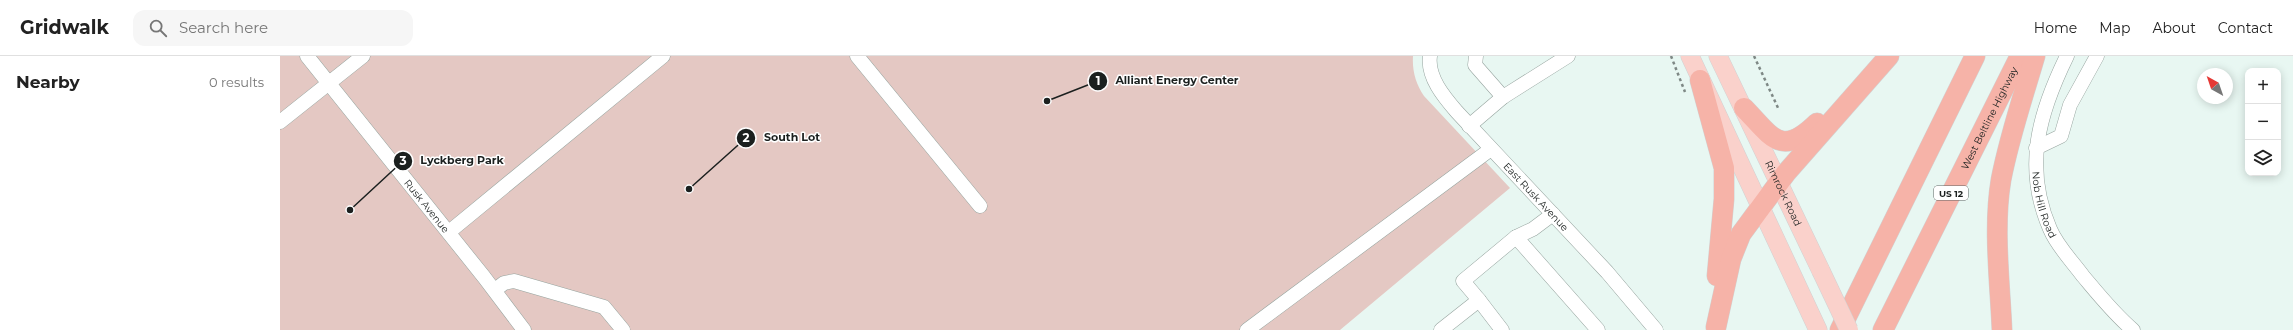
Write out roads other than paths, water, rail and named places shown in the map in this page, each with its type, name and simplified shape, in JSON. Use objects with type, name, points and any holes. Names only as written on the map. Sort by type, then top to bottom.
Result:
[{"type":"highway","points":[[1716,329],[1731,259],[1742,234],[1779,182],[1889,56]]},
{"type":"highway","points":[[1840,330],[1975,56]]},
{"type":"highway","name":"West Beltline Highway","points":[[1883,330],[2020,56]]},
{"type":"highway","points":[[2002,330],[1998,231],[2001,181],[2035,56]]},
{"type":"highway","points":[[1744,108],[1771,136],[1782,141],[1790,141],[1801,138],[1845,96],[1870,77]]},
{"type":"highway","points":[[1700,80],[1724,168],[1716,329]]},
{"type":"main road","points":[[1690,56],[1818,330]]},
{"type":"main road","name":"Rimrock Road","points":[[1718,56],[1849,330]]},
{"type":"street","name":"Rusk Avenue","points":[[307,56],[495,290],[524,330]]},
{"type":"street","points":[[280,122],[363,56]]},
{"type":"street","points":[[449,232],[663,56]]},
{"type":"street","points":[[856,56],[980,206]]},
{"type":"street","name":"East Rusk Avenue","points":[[1430,56],[1432,74],[1436,84],[1448,102],[1630,298],[1656,330]]},
{"type":"street","points":[[1476,56],[1475,65],[1503,97]]},
{"type":"street","points":[[1470,126],[1503,97],[1568,56]]},
{"type":"street","name":"Nob Hill Road","points":[[2067,56],[2044,109],[2036,148],[2035,162],[2039,198],[2050,229],[2064,251],[2115,314],[2132,330]]},
{"type":"street","points":[[2036,148],[2060,136],[2070,105],[2097,56]]},
{"type":"street","points":[[1247,330],[1492,149]]},
{"type":"street","points":[[1502,330],[1463,281],[1516,237],[1533,229],[1553,214]]},
{"type":"street","points":[[1516,237],[1598,330]]},
{"type":"street","points":[[495,290],[504,283],[514,281],[588,301],[604,307],[623,330]]},
{"type":"street","points":[[1441,330],[1479,300]]},
{"type":"place","name":"Alliant Energy Center","points":[[1047,101]]},
{"type":"place","name":"South Lot","points":[[689,189]]},
{"type":"place","name":"Lyckberg Park","points":[[350,210]]}]
